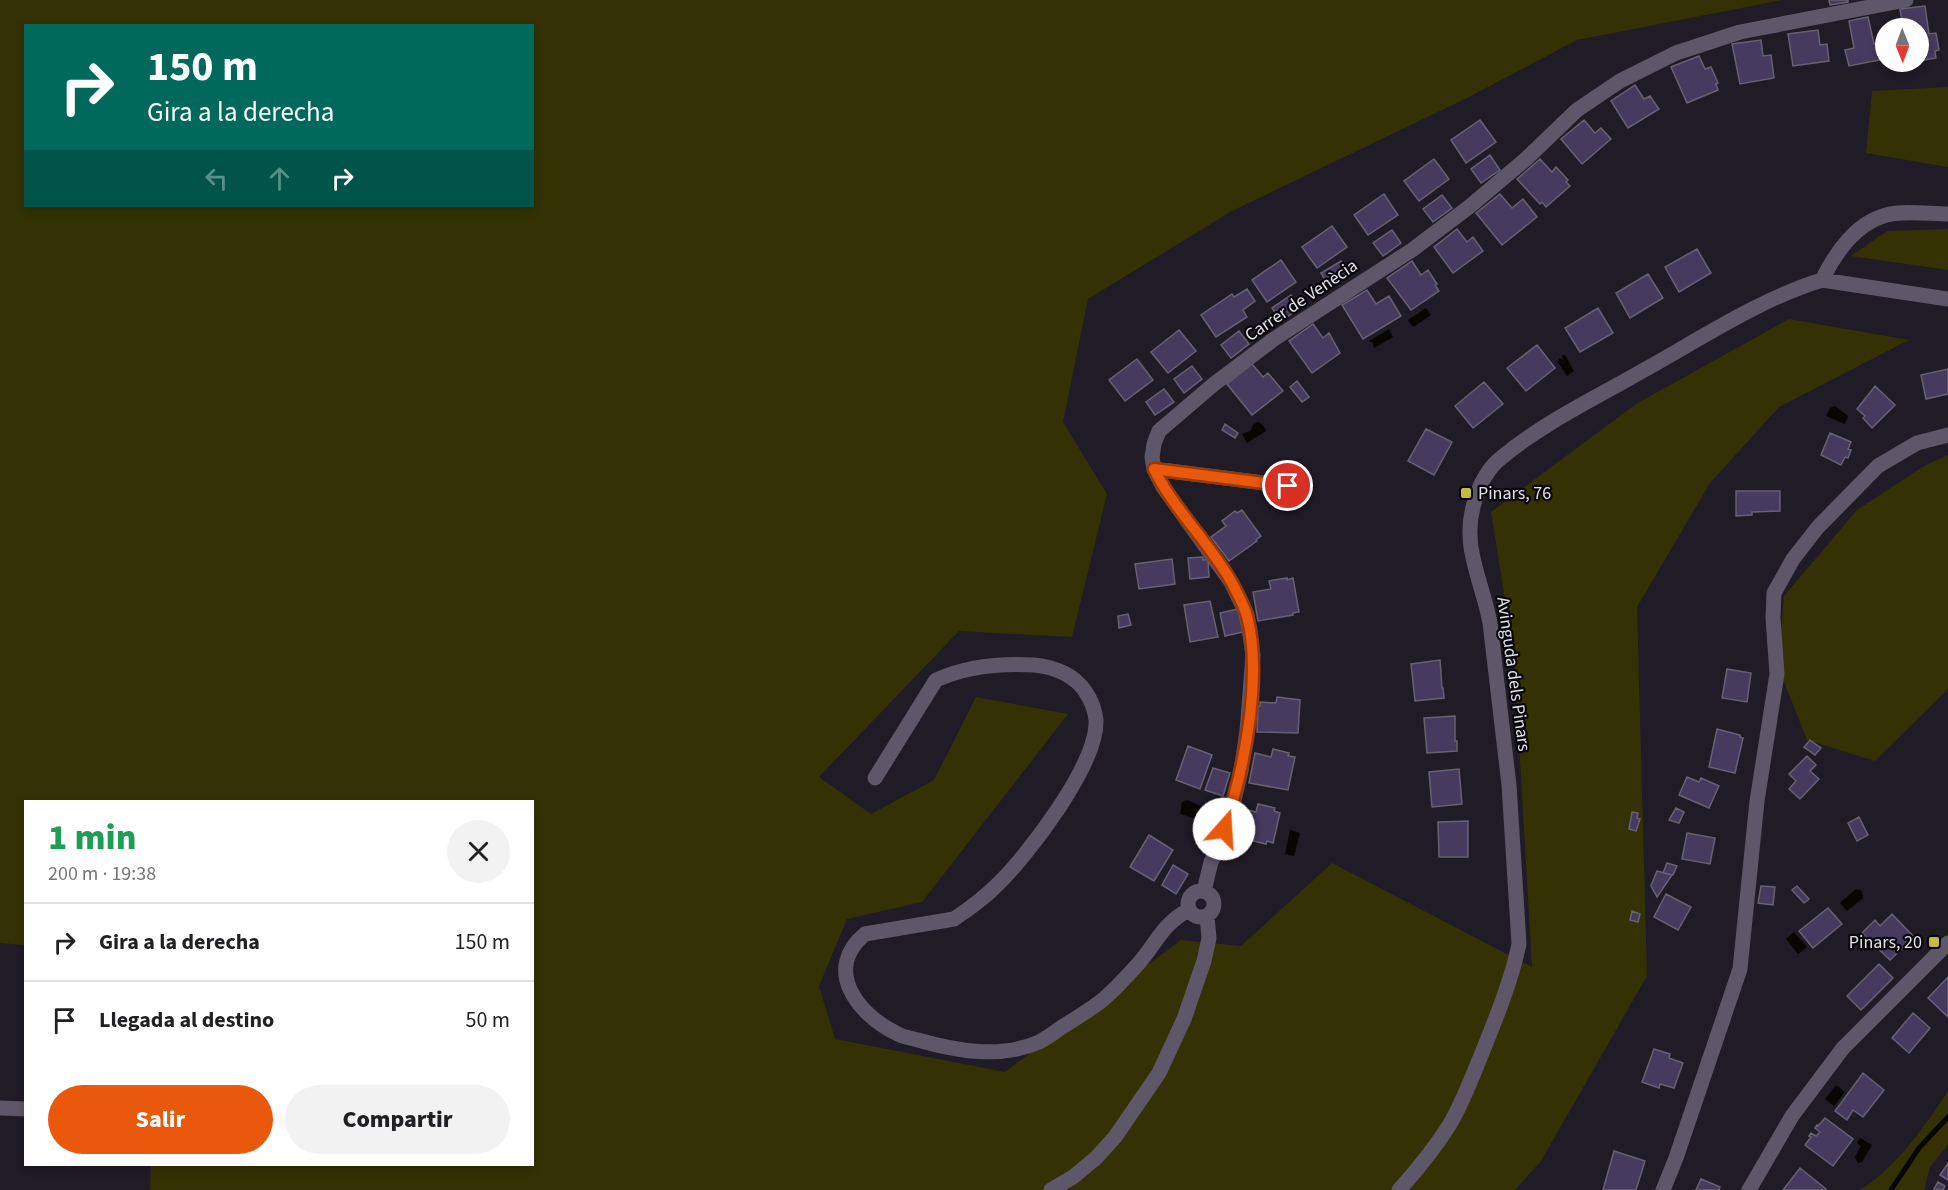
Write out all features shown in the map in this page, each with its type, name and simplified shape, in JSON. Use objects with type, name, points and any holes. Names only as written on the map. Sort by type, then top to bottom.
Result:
[{"type":"street","name":"Carrer de Venècia","points":[[1154,469],[1152,457],[1154,444],[1160,431],[1214,384],[1274,339],[1412,250],[1469,207],[1526,159],[1577,110],[1620,81],[1676,53],[1740,32],[1906,0]]},
{"type":"street","points":[[1948,214],[1887,214],[1863,224],[1834,255],[1822,280],[1948,299]]},
{"type":"street","name":"Avinguda dels Pinars","points":[[1399,1190],[1450,1125],[1494,1020],[1514,965],[1519,944],[1509,785],[1490,623],[1470,551],[1469,531],[1475,499],[1481,485],[1499,459],[1540,429],[1746,314],[1822,280]]},
{"type":"street","points":[[1663,1190],[1680,1148],[1740,969],[1757,801],[1777,674],[1773,618],[1774,593],[1793,559],[1818,528],[1878,466],[1917,443],[1948,435]]},
{"type":"street","points":[[1154,469],[1288,486]]},
{"type":"street","points":[[1154,469],[1163,487],[1232,582],[1247,615],[1253,655],[1247,731],[1241,771],[1234,800],[1219,846],[1211,862],[1204,891]]},
{"type":"street","points":[[875,778],[936,680],[951,673],[973,667],[1046,666],[1071,675],[1081,685],[1094,707],[1096,722],[1093,740],[1086,759],[1041,833],[1020,861],[996,886],[954,919],[865,934],[854,944],[847,956],[845,974],[849,988],[855,999],[871,1017],[897,1034],[940,1047],[963,1050],[1012,1050],[1040,1042],[1102,1001],[1139,962],[1164,928],[1189,910]]},
{"type":"street","points":[[1204,891],[1211,896],[1214,909],[1208,916],[1198,918],[1189,910],[1187,902],[1191,894],[1204,891]]},
{"type":"street","points":[[1051,1190],[1073,1177],[1096,1158],[1115,1137],[1159,1073],[1184,1019],[1204,961],[1209,938],[1208,916]]},
{"type":"street","points":[[1749,1190],[1792,1116],[1843,1048],[1948,943]]},
{"type":"street","points":[[0,1108],[24,1108]]},
{"type":"shaded area","points":[[0,0],[1782,0],[1577,40],[1469,97],[1232,211],[1088,299],[1063,422],[1107,494],[1072,637],[959,631],[819,777],[871,814],[934,780],[976,697],[1068,714],[922,902],[847,919],[819,986],[835,1039],[1005,1072],[1181,940],[1241,946],[1332,863],[1532,967],[1514,655],[1491,512],[1636,404],[1789,319],[1909,340],[1779,407],[1710,483],[1637,607],[1647,976],[1541,1161],[1515,1190],[150,1190],[151,1166],[534,1166],[534,800],[24,800],[24,945],[0,943]]},
{"type":"shaded area","points":[[1948,87],[1948,167],[1866,153],[1872,91]]},
{"type":"shaded area","points":[[1948,229],[1948,270],[1851,256],[1887,231]]},
{"type":"shaded area","points":[[1426,308],[1431,315],[1413,327],[1408,320]]},
{"type":"shaded area","points":[[1389,329],[1393,337],[1374,348],[1373,343],[1369,341]]},
{"type":"shaded area","points":[[1562,355],[1565,355],[1574,371],[1567,376],[1557,361],[1560,358],[1563,360]]},
{"type":"shaded area","points":[[1835,406],[1848,416],[1845,424],[1826,416],[1830,408]]},
{"type":"shaded area","points":[[1258,422],[1266,431],[1247,443],[1242,434],[1250,431]]},
{"type":"shaded area","points":[[1948,455],[1948,689],[1875,761],[1807,740],[1784,682],[1781,635],[1784,596],[1857,510],[1924,466]]},
{"type":"shaded area","points":[[1187,800],[1203,807],[1198,819],[1180,814],[1182,802]]},
{"type":"shaded area","points":[[1290,830],[1300,833],[1294,856],[1285,854]]},
{"type":"shaded area","points":[[1856,889],[1862,891],[1863,898],[1847,911],[1840,903]]},
{"type":"shaded area","points":[[1794,932],[1807,947],[1798,954],[1786,939]]},
{"type":"shaded area","points":[[1836,1085],[1845,1092],[1834,1106],[1825,1099]]},
{"type":"shaded area","points":[[1948,1091],[1948,1145],[1930,1167],[1924,1190],[1860,1190],[1898,1158],[1920,1132]]},
{"type":"shaded area","points":[[1860,1138],[1872,1145],[1862,1162],[1858,1163],[1855,1157],[1861,1146],[1857,1143]]},
{"type":"building","points":[[1829,0],[1848,0],[1848,2],[1830,5]]},
{"type":"building","points":[[1925,6],[1927,18],[1901,18],[1900,9]]},
{"type":"building","points":[[1868,17],[1875,44],[1875,61],[1849,66],[1845,50],[1854,48],[1849,21]]},
{"type":"building","points":[[1818,30],[1820,45],[1827,44],[1829,61],[1793,66],[1788,34]]},
{"type":"building","points":[[1936,33],[1939,50],[1935,51],[1936,58],[1929,59],[1929,34]]},
{"type":"building","points":[[1761,40],[1763,56],[1771,55],[1774,78],[1740,84],[1732,44]]},
{"type":"building","points":[[1699,56],[1705,69],[1711,67],[1718,83],[1716,84],[1718,90],[1687,103],[1671,67]]},
{"type":"building","points":[[1635,85],[1644,99],[1650,96],[1659,109],[1628,128],[1611,101]]},
{"type":"building","points":[[1480,120],[1496,142],[1466,163],[1451,140]]},
{"type":"building","points":[[1584,120],[1595,133],[1601,128],[1611,139],[1582,164],[1561,139]]},
{"type":"building","points":[[1490,155],[1500,170],[1481,183],[1471,169]]},
{"type":"building","points":[[1434,159],[1449,179],[1419,201],[1404,181]]},
{"type":"building","points":[[1540,159],[1552,172],[1556,167],[1568,180],[1566,182],[1570,186],[1546,207],[1542,202],[1540,204],[1517,179]]},
{"type":"building","points":[[1384,194],[1398,215],[1368,235],[1354,215]]},
{"type":"building","points":[[1500,194],[1512,208],[1523,199],[1537,217],[1502,245],[1476,213]]},
{"type":"building","points":[[1442,195],[1452,208],[1433,222],[1423,209]]},
{"type":"building","points":[[1332,226],[1347,247],[1317,268],[1302,247]]},
{"type":"building","points":[[1457,229],[1467,242],[1473,237],[1483,251],[1453,273],[1434,247]]},
{"type":"building","points":[[1392,230],[1401,243],[1383,256],[1373,243]]},
{"type":"building","points":[[1697,249],[1711,273],[1679,292],[1665,267]]},
{"type":"building","points":[[1281,260],[1296,282],[1267,302],[1252,280]]},
{"type":"building","points":[[1341,261],[1350,275],[1330,288],[1321,273]]},
{"type":"building","points":[[1412,261],[1421,275],[1428,270],[1439,291],[1411,310],[1387,278]]},
{"type":"building","points":[[1648,274],[1663,298],[1630,318],[1616,293]]},
{"type":"building","points":[[1247,289],[1255,301],[1243,310],[1247,317],[1216,337],[1201,315],[1232,294],[1234,297]]},
{"type":"building","points":[[1367,290],[1376,304],[1389,296],[1401,316],[1363,339],[1342,305]]},
{"type":"building","points":[[1291,295],[1300,308],[1281,321],[1272,308]]},
{"type":"building","points":[[1598,308],[1613,333],[1580,352],[1565,328]]},
{"type":"building","points":[[1313,324],[1323,338],[1329,333],[1340,353],[1312,373],[1289,341]]},
{"type":"building","points":[[1179,330],[1196,351],[1168,373],[1151,352]]},
{"type":"building","points":[[1239,331],[1249,344],[1231,358],[1221,345]]},
{"type":"building","points":[[1537,345],[1555,368],[1526,391],[1507,368]]},
{"type":"building","points":[[1137,359],[1153,380],[1125,401],[1109,380]]},
{"type":"building","points":[[1252,364],[1263,377],[1268,373],[1283,391],[1252,415],[1227,384]]},
{"type":"building","points":[[1192,366],[1202,379],[1184,393],[1174,379]]},
{"type":"building","points":[[1948,369],[1948,394],[1926,399],[1921,375]]},
{"type":"building","points":[[1297,381],[1309,397],[1302,402],[1290,387]]},
{"type":"building","points":[[1484,382],[1503,404],[1473,428],[1455,406]]},
{"type":"building","points":[[1875,386],[1895,405],[1872,428],[1863,418],[1865,416],[1857,409]]},
{"type":"building","points":[[1164,389],[1174,402],[1155,415],[1146,402]]},
{"type":"building","points":[[1225,424],[1238,433],[1235,438],[1222,430]]},
{"type":"building","points":[[1426,429],[1452,442],[1434,475],[1408,461]]},
{"type":"building","points":[[1830,433],[1851,442],[1848,458],[1845,457],[1841,465],[1821,455]]},
{"type":"building","points":[[1736,491],[1780,491],[1780,511],[1752,512],[1752,515],[1736,516]]},
{"type":"building","points":[[1242,510],[1261,536],[1229,561],[1211,537],[1226,526],[1222,521],[1235,511],[1237,513]]},
{"type":"building","points":[[1203,557],[1203,560],[1208,559],[1209,577],[1190,579],[1188,558]]},
{"type":"building","points":[[1172,559],[1175,584],[1139,589],[1135,564]]},
{"type":"building","points":[[1287,578],[1287,580],[1293,578],[1299,612],[1258,621],[1253,592],[1271,589],[1269,581]]},
{"type":"building","points":[[1210,601],[1218,637],[1190,642],[1184,605]]},
{"type":"building","points":[[1238,609],[1243,632],[1225,636],[1220,613]]},
{"type":"building","points":[[1128,614],[1131,625],[1119,628],[1118,616]]},
{"type":"building","points":[[1440,660],[1444,698],[1415,701],[1411,664]]},
{"type":"building","points":[[1727,669],[1751,673],[1747,702],[1722,698]]},
{"type":"building","points":[[1277,697],[1300,700],[1298,733],[1257,732],[1260,702],[1276,703]]},
{"type":"building","points":[[1455,716],[1457,751],[1427,753],[1424,718]]},
{"type":"building","points":[[1717,729],[1740,735],[1743,738],[1735,773],[1709,767]]},
{"type":"building","points":[[1810,740],[1821,748],[1815,755],[1804,747]]},
{"type":"building","points":[[1188,746],[1212,755],[1200,789],[1176,780]]},
{"type":"building","points":[[1273,749],[1295,757],[1288,790],[1249,783],[1255,753],[1271,757]]},
{"type":"building","points":[[1807,756],[1816,765],[1810,771],[1819,779],[1800,799],[1789,789],[1796,781],[1789,774]]},
{"type":"building","points":[[1213,768],[1230,773],[1223,796],[1205,790]]},
{"type":"building","points":[[1459,769],[1462,804],[1432,807],[1429,772]]},
{"type":"building","points":[[1687,777],[1699,782],[1701,778],[1719,786],[1709,808],[1679,795]]},
{"type":"building","points":[[1258,804],[1275,808],[1274,811],[1280,813],[1273,843],[1267,841],[1266,844],[1233,836],[1240,808],[1256,812]]},
{"type":"building","points":[[1676,808],[1684,812],[1679,823],[1669,820]]},
{"type":"building","points":[[1632,812],[1638,813],[1637,818],[1640,819],[1636,831],[1629,829]]},
{"type":"building","points":[[1859,817],[1868,835],[1857,841],[1848,823]]},
{"type":"building","points":[[1468,821],[1468,857],[1439,857],[1438,822]]},
{"type":"building","points":[[1687,833],[1715,838],[1710,864],[1682,859]]},
{"type":"building","points":[[1149,835],[1173,850],[1154,881],[1130,867]]},
{"type":"building","points":[[1667,863],[1677,866],[1673,875],[1663,873]]},
{"type":"building","points":[[1173,865],[1188,874],[1176,894],[1162,885]]},
{"type":"building","points":[[1657,871],[1672,875],[1657,897],[1651,886]]},
{"type":"building","points":[[1761,886],[1775,887],[1773,905],[1758,903]]},
{"type":"building","points":[[1797,886],[1809,899],[1804,903],[1792,890]]},
{"type":"building","points":[[1666,894],[1691,907],[1678,930],[1654,917]]},
{"type":"building","points":[[1828,908],[1842,924],[1813,948],[1799,931]]},
{"type":"building","points":[[1632,911],[1640,914],[1638,922],[1630,920]]},
{"type":"building","points":[[1892,914],[1914,937],[1890,960],[1862,933],[1875,920],[1880,926]]},
{"type":"building","points":[[1879,964],[1893,978],[1861,1010],[1847,996]]},
{"type":"building","points":[[1948,977],[1948,1017],[1928,998]]},
{"type":"building","points":[[1913,1013],[1930,1028],[1909,1053],[1892,1038]]},
{"type":"building","points":[[1654,1049],[1670,1054],[1669,1058],[1683,1063],[1674,1088],[1660,1084],[1659,1088],[1642,1082]]},
{"type":"building","points":[[1863,1073],[1884,1090],[1863,1117],[1853,1110],[1847,1120],[1835,1111]]},
{"type":"building","points":[[1825,1118],[1853,1139],[1833,1166],[1805,1145],[1811,1133],[1816,1136],[1820,1132],[1815,1128]]},
{"type":"building","points":[[1614,1151],[1645,1161],[1636,1190],[1603,1190]]},
{"type":"building","points":[[1948,1163],[1948,1180],[1940,1175]]},
{"type":"building","points":[[1800,1168],[1826,1189],[1783,1190]]},
{"type":"building","points":[[1701,1179],[1720,1187],[1719,1190],[1696,1190]]},
{"type":"building","points":[[1938,1182],[1945,1186],[1943,1190],[1934,1189]]},
{"type":"waterway","points":[[1891,1190],[1919,1148],[1948,1117]]},
{"type":"place","name":"Pinars, 76","points":[[1466,493]]},
{"type":"place","name":"Pinars, 20","points":[[1934,942]]},
{"type":"route","points":[[1224,829],[1241,771],[1247,731],[1253,655],[1247,615],[1232,582],[1163,487],[1154,469],[1288,486]]}]
